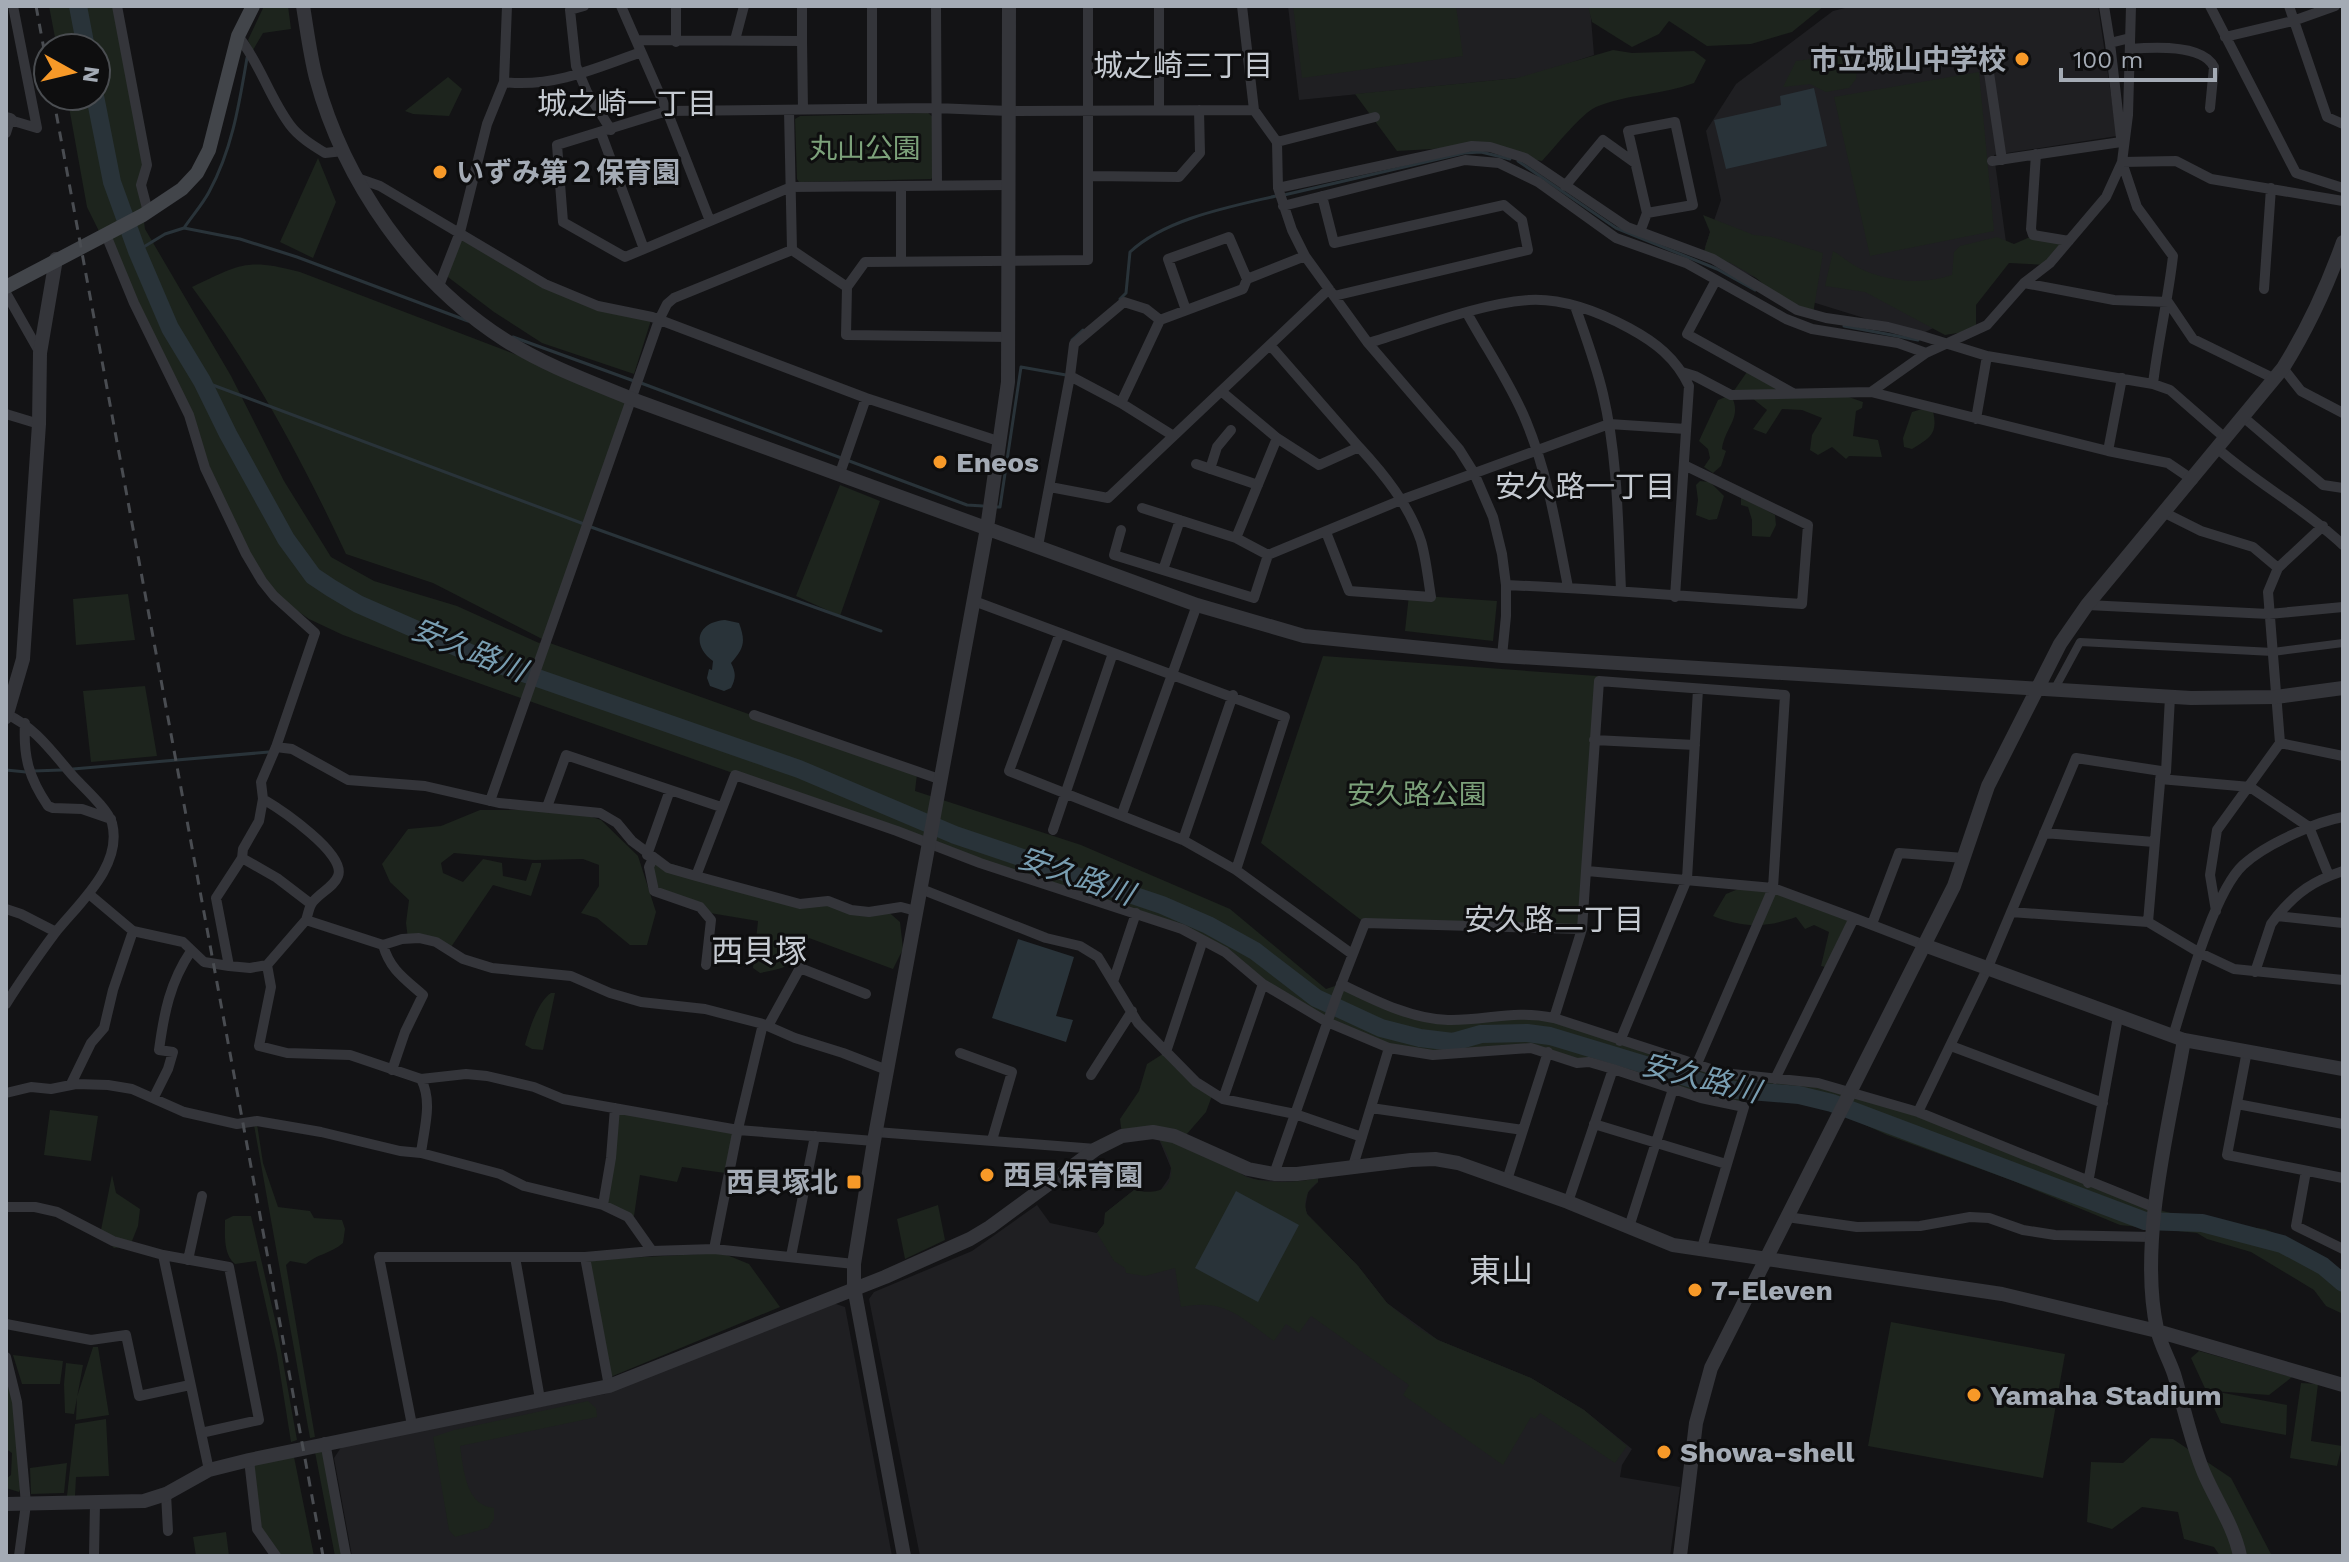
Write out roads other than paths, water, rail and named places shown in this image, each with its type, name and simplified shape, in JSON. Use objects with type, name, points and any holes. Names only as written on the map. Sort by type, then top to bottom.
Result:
[{"type":"main road","points":[[6,290],[182,189],[203,162],[238,36],[253,6]]},
{"type":"street","points":[[7,124],[37,128],[13,6]]},
{"type":"street","points":[[117,6],[147,165],[141,185],[145,213]]},
{"type":"street","points":[[303,6],[316,78],[343,151],[357,178],[393,235],[439,286],[479,322],[506,341],[558,368],[632,399],[1197,605],[1304,636],[1502,656],[2170,697],[2276,697],[2343,688]]},
{"type":"street","points":[[439,286],[460,232],[487,124],[504,82],[507,6]]},
{"type":"street","points":[[584,6],[570,10],[576,66],[606,132],[644,249]]},
{"type":"street","points":[[621,6],[710,221]]},
{"type":"street","points":[[676,6],[676,42]]},
{"type":"street","points":[[735,40],[744,6]]},
{"type":"street","points":[[802,6],[803,110]]},
{"type":"street","points":[[872,6],[872,109]]},
{"type":"street","points":[[936,6],[937,186]]},
{"type":"street","points":[[904,1556],[854,1287],[854,1264],[987,528],[1008,382],[1009,6]]},
{"type":"street","points":[[1010,337],[846,335],[847,287],[865,262],[1088,260],[1088,6]]},
{"type":"street","points":[[1159,6],[1159,109]]},
{"type":"street","points":[[1242,6],[1254,110],[1277,142],[1278,188],[1305,256],[1368,343],[1459,449],[1474,473],[1493,517],[1506,585],[1502,656]]},
{"type":"street","points":[[2104,6],[2122,162],[2137,207],[2173,256],[2153,384]]},
{"type":"street","points":[[1871,392],[1926,353],[1987,325],[2024,283],[2050,263],[2106,197],[2122,162],[2128,115],[2131,6]]},
{"type":"street","points":[[2210,6],[2296,173],[2343,188]]},
{"type":"street","points":[[2289,6],[2327,117],[2343,124]]},
{"type":"street","points":[[2225,37],[2293,21],[2335,6]]},
{"type":"street","points":[[238,36],[251,52],[289,124],[305,141],[325,153],[343,151]]},
{"type":"street","points":[[636,40],[802,41]]},
{"type":"street","points":[[2110,43],[2166,46],[2205,57],[2214,67],[2210,108]]},
{"type":"street","points":[[504,82],[524,84],[579,74],[641,52]]},
{"type":"street","points":[[1988,66],[1997,160],[2121,142]]},
{"type":"street","points":[[1010,185],[791,187],[625,257],[563,222],[557,145],[667,111],[935,108],[1009,111],[1254,110]]},
{"type":"street","points":[[1089,176],[1179,177],[1200,153],[1199,110]]},
{"type":"street","points":[[789,111],[792,250]]},
{"type":"street","points":[[1277,142],[1375,117]]},
{"type":"street","points":[[1640,232],[1647,213],[1628,131],[1675,122],[1693,205],[1647,213]]},
{"type":"street","points":[[1565,186],[1603,140],[1635,163]]},
{"type":"street","points":[[1278,188],[1472,146],[1508,151],[1525,158],[1542,178],[1616,238],[1686,263],[1753,302],[1812,329],[1898,343],[1926,353]]},
{"type":"street","points":[[2036,154],[2033,235],[2069,241]]},
{"type":"street","points":[[1283,206],[1465,160],[1499,163],[1565,186],[1606,215],[1640,232],[1713,259],[1797,310],[1826,318],[1888,327],[1987,356],[2122,378],[2170,390],[2279,498],[2323,526],[2343,545]]},
{"type":"street","points":[[2122,162],[2176,161],[2211,179],[2343,201]]},
{"type":"street","points":[[357,178],[380,186],[545,284],[598,306],[659,320],[866,398],[998,441]]},
{"type":"street","points":[[901,187],[901,260]]},
{"type":"street","points":[[2264,289],[2271,188]]},
{"type":"street","points":[[1050,487],[1108,498],[1172,435],[1332,292],[1528,250],[1522,220],[1504,205],[1334,243],[1322,196]]},
{"type":"street","points":[[106,235],[134,303],[189,415],[205,468],[246,554],[274,596],[315,633],[261,782],[263,799],[259,821],[243,849],[242,858],[216,898],[229,966]]},
{"type":"street","points":[[1121,403],[1160,320],[1243,289],[1247,279],[1229,237],[1168,259],[1186,310]]},
{"type":"street","points":[[1680,1556],[1696,1423],[1711,1368],[1954,886],[1988,786],[2060,644],[2087,605],[2279,374],[2302,338],[2325,291],[2343,242]]},
{"type":"street","points":[[792,250],[847,287]]},
{"type":"street","points":[[490,801],[667,304],[674,298],[792,250]]},
{"type":"street","points":[[1247,279],[1305,256]]},
{"type":"street","points":[[6,1004],[10,991],[89,894],[103,871],[114,836],[111,819],[25,723],[7,715],[23,659],[39,424],[40,353],[56,259]]},
{"type":"street","points":[[1716,280],[1687,334],[1796,395]]},
{"type":"street","points":[[2024,283],[2114,300],[2168,302]]},
{"type":"street","points":[[1753,302],[1762,288]]},
{"type":"street","points":[[6,290],[40,353]]},
{"type":"street","points":[[1368,343],[1467,313],[1527,300],[1575,306],[1622,324],[1649,339],[1673,359],[1689,386],[1675,597]]},
{"type":"street","points":[[1038,546],[1074,344],[1124,302],[1146,309],[1160,320]]},
{"type":"street","points":[[2168,302],[2193,339],[2279,374],[2301,391],[2343,413]]},
{"type":"street","points":[[1575,306],[1609,424],[1615,469],[1621,590]]},
{"type":"street","points":[[1467,313],[1525,416],[1547,480],[1568,587]]},
{"type":"street","points":[[1270,345],[1382,472],[1401,500],[1421,541],[1431,597],[1349,591],[1326,532]]},
{"type":"street","points":[[1976,419],[1987,356]]},
{"type":"street","points":[[1682,372],[1731,395],[1871,392],[2168,463],[2193,480]]},
{"type":"street","points":[[1070,376],[1172,435]]},
{"type":"street","points":[[2108,451],[2122,378]]},
{"type":"street","points":[[1221,391],[1277,438],[1319,465],[1359,447]]},
{"type":"street","points":[[840,473],[866,398]]},
{"type":"street","points":[[6,414],[39,424]]},
{"type":"street","points":[[2242,416],[2323,485],[2343,488]]},
{"type":"street","points":[[1142,508],[1236,538],[1268,555],[1401,500],[1609,424],[1686,429]]},
{"type":"street","points":[[1210,469],[1217,447],[1231,430]]},
{"type":"street","points":[[1236,538],[1277,438]]},
{"type":"street","points":[[1196,464],[1258,485]]},
{"type":"street","points":[[1506,585],[1802,604],[1808,525],[1684,465]]},
{"type":"street","points":[[2165,513],[2201,531],[2253,547],[2278,568]]},
{"type":"street","points":[[1163,570],[1180,520]]},
{"type":"street","points":[[2216,911],[2210,875],[2217,830],[2280,743],[2268,592],[2278,568],[2323,526]]},
{"type":"street","points":[[1121,530],[1114,555],[1254,598],[1268,555]]},
{"type":"street","points":[[974,601],[1233,695],[1285,717],[1236,870]]},
{"type":"street","points":[[1122,814],[1197,605]]},
{"type":"street","points":[[2087,605],[2269,614],[2343,607]]},
{"type":"street","points":[[1060,633],[1009,771],[1183,840],[1236,870],[1352,954]]},
{"type":"street","points":[[2054,690],[2080,642],[2273,652],[2343,643]]},
{"type":"street","points":[[1053,830],[1113,653]]},
{"type":"street","points":[[1554,1018],[1582,929],[1599,681],[1785,695],[1773,888],[1696,1066]]},
{"type":"street","points":[[1620,1041],[1687,879],[1698,689]]},
{"type":"street","points":[[1183,840],[1233,695]]},
{"type":"street","points":[[2160,775],[2166,772],[2170,697]]},
{"type":"street","points":[[754,715],[942,780]]},
{"type":"street","points":[[25,723],[26,767],[48,806],[82,809],[111,819]]},
{"type":"street","points":[[1594,740],[1695,745]]},
{"type":"street","points":[[2280,743],[2343,756]]},
{"type":"street","points":[[276,747],[292,749],[348,780],[425,786],[490,801],[600,813],[617,823],[650,856],[668,868],[800,904],[828,901],[851,910],[869,912],[901,907],[916,911]]},
{"type":"street","points":[[547,807],[566,755],[721,807]]},
{"type":"street","points":[[1918,1112],[1988,967],[2076,758],[2160,775],[2250,787],[2309,827],[2329,876]]},
{"type":"street","points":[[696,876],[735,775],[980,863],[1182,929],[1225,952],[1263,984],[1327,1022],[1389,1048],[1433,1055],[1531,1048],[1744,1107],[1701,1251]]},
{"type":"street","points":[[2148,922],[2160,775]]},
{"type":"street","points":[[670,790],[649,867],[654,891],[700,907],[711,920],[706,965]]},
{"type":"street","points":[[89,894],[133,931],[183,942],[204,962],[250,968],[267,965],[306,920],[311,904],[338,878],[340,868],[335,858],[286,812],[263,799]]},
{"type":"street","points":[[2240,1556],[2236,1536],[2217,1503],[2201,1465],[2157,1331],[2150,1281],[2152,1234],[2178,1038],[2200,953],[2216,911],[2236,873],[2277,841],[2343,817]]},
{"type":"street","points":[[2044,833],[2154,842]]},
{"type":"street","points":[[1872,924],[1899,853],[1964,858]]},
{"type":"street","points":[[242,858],[277,878],[311,904]]},
{"type":"street","points":[[1587,871],[1773,888],[2178,1038],[2343,1069]]},
{"type":"street","points":[[2255,972],[2271,924],[2294,895],[2343,871]]},
{"type":"street","points":[[921,889],[1046,938],[1080,946],[1098,957],[1138,1023],[1196,1082],[1223,1099],[1295,1114],[1362,1137]]},
{"type":"street","points":[[6,909],[56,932]]},
{"type":"street","points":[[2011,912],[2148,922],[2234,969],[2343,980]]},
{"type":"street","points":[[1114,979],[1136,913]]},
{"type":"street","points":[[2277,916],[2343,923]]},
{"type":"street","points":[[1775,1079],[1854,918]]},
{"type":"street","points":[[306,920],[383,945],[419,938],[436,942],[463,959],[492,968],[571,976],[641,1002],[705,1009],[766,1025],[887,1070]]},
{"type":"street","points":[[1274,1174],[1365,923],[1582,929]]},
{"type":"street","points":[[71,1084],[91,1043],[104,1028],[133,931]]},
{"type":"street","points":[[1166,1052],[1203,940]]},
{"type":"street","points":[[383,945],[388,962],[397,974],[423,995],[405,1032],[392,1070]]},
{"type":"street","points":[[154,1097],[173,1052],[159,1050],[163,1015],[178,970],[191,951]]},
{"type":"street","points":[[267,965],[271,987],[259,1046],[287,1053],[350,1055],[421,1079],[466,1074],[487,1076],[534,1087],[563,1099],[738,1130],[815,1136],[992,1140],[1096,1149]]},
{"type":"street","points":[[714,1249],[738,1130],[766,1025],[800,968],[866,994]]},
{"type":"street","points":[[1223,1099],[1263,984]]},
{"type":"street","points":[[1339,990],[1411,1014],[1448,1020],[1534,1013],[1721,1076],[1818,1083],[1918,1112],[2155,1211]]},
{"type":"street","points":[[1091,1075],[1132,1011]]},
{"type":"street","points":[[2088,1183],[2118,1017]]},
{"type":"street","points":[[1951,1046],[2103,1103]]},
{"type":"street","points":[[1353,1166],[1389,1048]]},
{"type":"street","points":[[2247,1051],[2227,1155],[2343,1178]]},
{"type":"street","points":[[1507,1180],[1548,1052]]},
{"type":"street","points":[[960,1053],[1012,1072],[992,1140]]},
{"type":"street","points":[[1568,1202],[1613,1069]]},
{"type":"street","points":[[1702,1096],[1721,1076]]},
{"type":"street","points":[[421,1079],[427,1090],[428,1105],[421,1153]]},
{"type":"street","points":[[6,1093],[31,1087],[51,1089],[71,1084],[108,1085],[132,1089],[184,1112],[237,1124],[257,1121],[421,1153],[500,1174],[524,1186],[603,1205],[628,1217],[652,1251]]},
{"type":"street","points":[[1629,1227],[1673,1089]]},
{"type":"street","points":[[2237,1104],[2343,1124]]},
{"type":"street","points":[[603,1205],[615,1108]]},
{"type":"street","points":[[1371,1108],[1523,1130]]},
{"type":"street","points":[[1594,1124],[1726,1164]]},
{"type":"street","points":[[6,1504],[144,1501],[166,1494],[209,1470],[249,1460],[609,1386],[885,1277],[980,1233],[1096,1149],[1138,1132],[1174,1136],[1248,1169],[1274,1174],[1435,1159],[1458,1163],[1568,1202],[1673,1245],[2002,1294],[2157,1331],[2343,1385]]},
{"type":"street","points":[[791,1256],[815,1136]]},
{"type":"street","points":[[2306,1171],[2296,1226],[2343,1249]]},
{"type":"street","points":[[188,1260],[202,1196]]},
{"type":"street","points":[[6,1207],[35,1207],[57,1212],[113,1241],[163,1255],[229,1267],[259,1420],[201,1433]]},
{"type":"street","points":[[1787,1217],[1857,1227],[1920,1226],[1970,1217],[1989,1218],[2023,1230],[2055,1235],[2152,1234]]},
{"type":"street","points":[[412,1425],[379,1257],[585,1257],[714,1249],[854,1264]]},
{"type":"street","points":[[163,1255],[209,1470]]},
{"type":"street","points":[[515,1257],[540,1399]]},
{"type":"street","points":[[585,1257],[609,1386]]},
{"type":"street","points":[[6,1324],[91,1340],[126,1335],[139,1396],[190,1385]]},
{"type":"street","points":[[6,1357],[17,1402],[26,1504],[19,1556]]},
{"type":"street","points":[[325,1442],[346,1556]]},
{"type":"street","points":[[249,1460],[257,1529],[276,1556]]},
{"type":"street","points":[[166,1494],[168,1531]]},
{"type":"street","points":[[94,1556],[95,1503]]},
{"type":"waterway","name":"安久路川","points":[[78,6],[83,32]]},
{"type":"waterway","points":[[184,228],[206,197],[224,160],[238,110],[247,58]]},
{"type":"waterway","name":"安久路川","points":[[98,112],[112,182],[170,328],[202,381],[286,539],[313,576],[358,604],[486,660],[799,769],[955,835],[1162,905],[1208,925],[1255,951],[1316,998],[1381,1028],[1453,1042],[1481,1034],[1550,1036],[1725,1089],[1799,1095],[1832,1103],[2145,1221],[2202,1223],[2282,1244],[2323,1266],[2343,1283]]},
{"type":"waterway","points":[[1284,195],[1464,153],[1481,152],[1510,159]]},
{"type":"waterway","points":[[1518,161],[1616,228],[1717,269],[1755,290]]},
{"type":"waterway","points":[[1120,299],[1126,293],[1130,252],[1144,241],[1198,216],[1276,196]]},
{"type":"waterway","points":[[137,251],[165,234],[184,228],[240,239],[468,321]]},
{"type":"waterway","points":[[1844,326],[1918,340]]},
{"type":"waterway","points":[[1072,340],[1083,330]]},
{"type":"waterway","points":[[513,337],[634,381]]},
{"type":"waterway","points":[[995,507],[1000,507],[1021,367],[1066,375]]},
{"type":"waterway","points":[[202,381],[584,524]]},
{"type":"waterway","points":[[641,383],[967,505],[983,506]]},
{"type":"waterway","points":[[591,527],[881,631]]},
{"type":"waterway","points":[[73,769],[269,752]]},
{"type":"waterway","points":[[6,770],[26,772]]},
{"type":"waterway","points":[[33,771],[62,770]]},
{"type":"railway","points":[[36,6],[41,32]]},
{"type":"railway","points":[[56,112],[323,1556]]},
{"type":"place","name":"市立城山中学校","points":[[2022,59]]},
{"type":"place","name":"いずみ第２保育園","points":[[440,172]]},
{"type":"place","name":"Eneos","points":[[940,462]]},
{"type":"place","name":"西貝保育園","points":[[987,1175]]},
{"type":"place","name":"西貝塚北","points":[[854,1182]]},
{"type":"place","name":"7-Eleven","points":[[1695,1290]]},
{"type":"place","name":"Yamaha Stadium","points":[[1974,1395]]},
{"type":"place","name":"Showa-shell","points":[[1664,1452]]},
{"type":"district","name":"城之崎三丁目","points":[[1183,66]]},
{"type":"district","name":"城之崎一丁目","points":[[627,104]]},
{"type":"district","name":"安久路一丁目","points":[[1585,487]]},
{"type":"district","name":"安久路二丁目","points":[[1554,920]]},
{"type":"district","name":"西貝塚","points":[[759,951]]},
{"type":"district","name":"東山","points":[[1501,1271]]},
{"type":"park label","name":"丸山公園","points":[[865,148]]},
{"type":"park label","name":"安久路公園","points":[[1417,794]]}]
